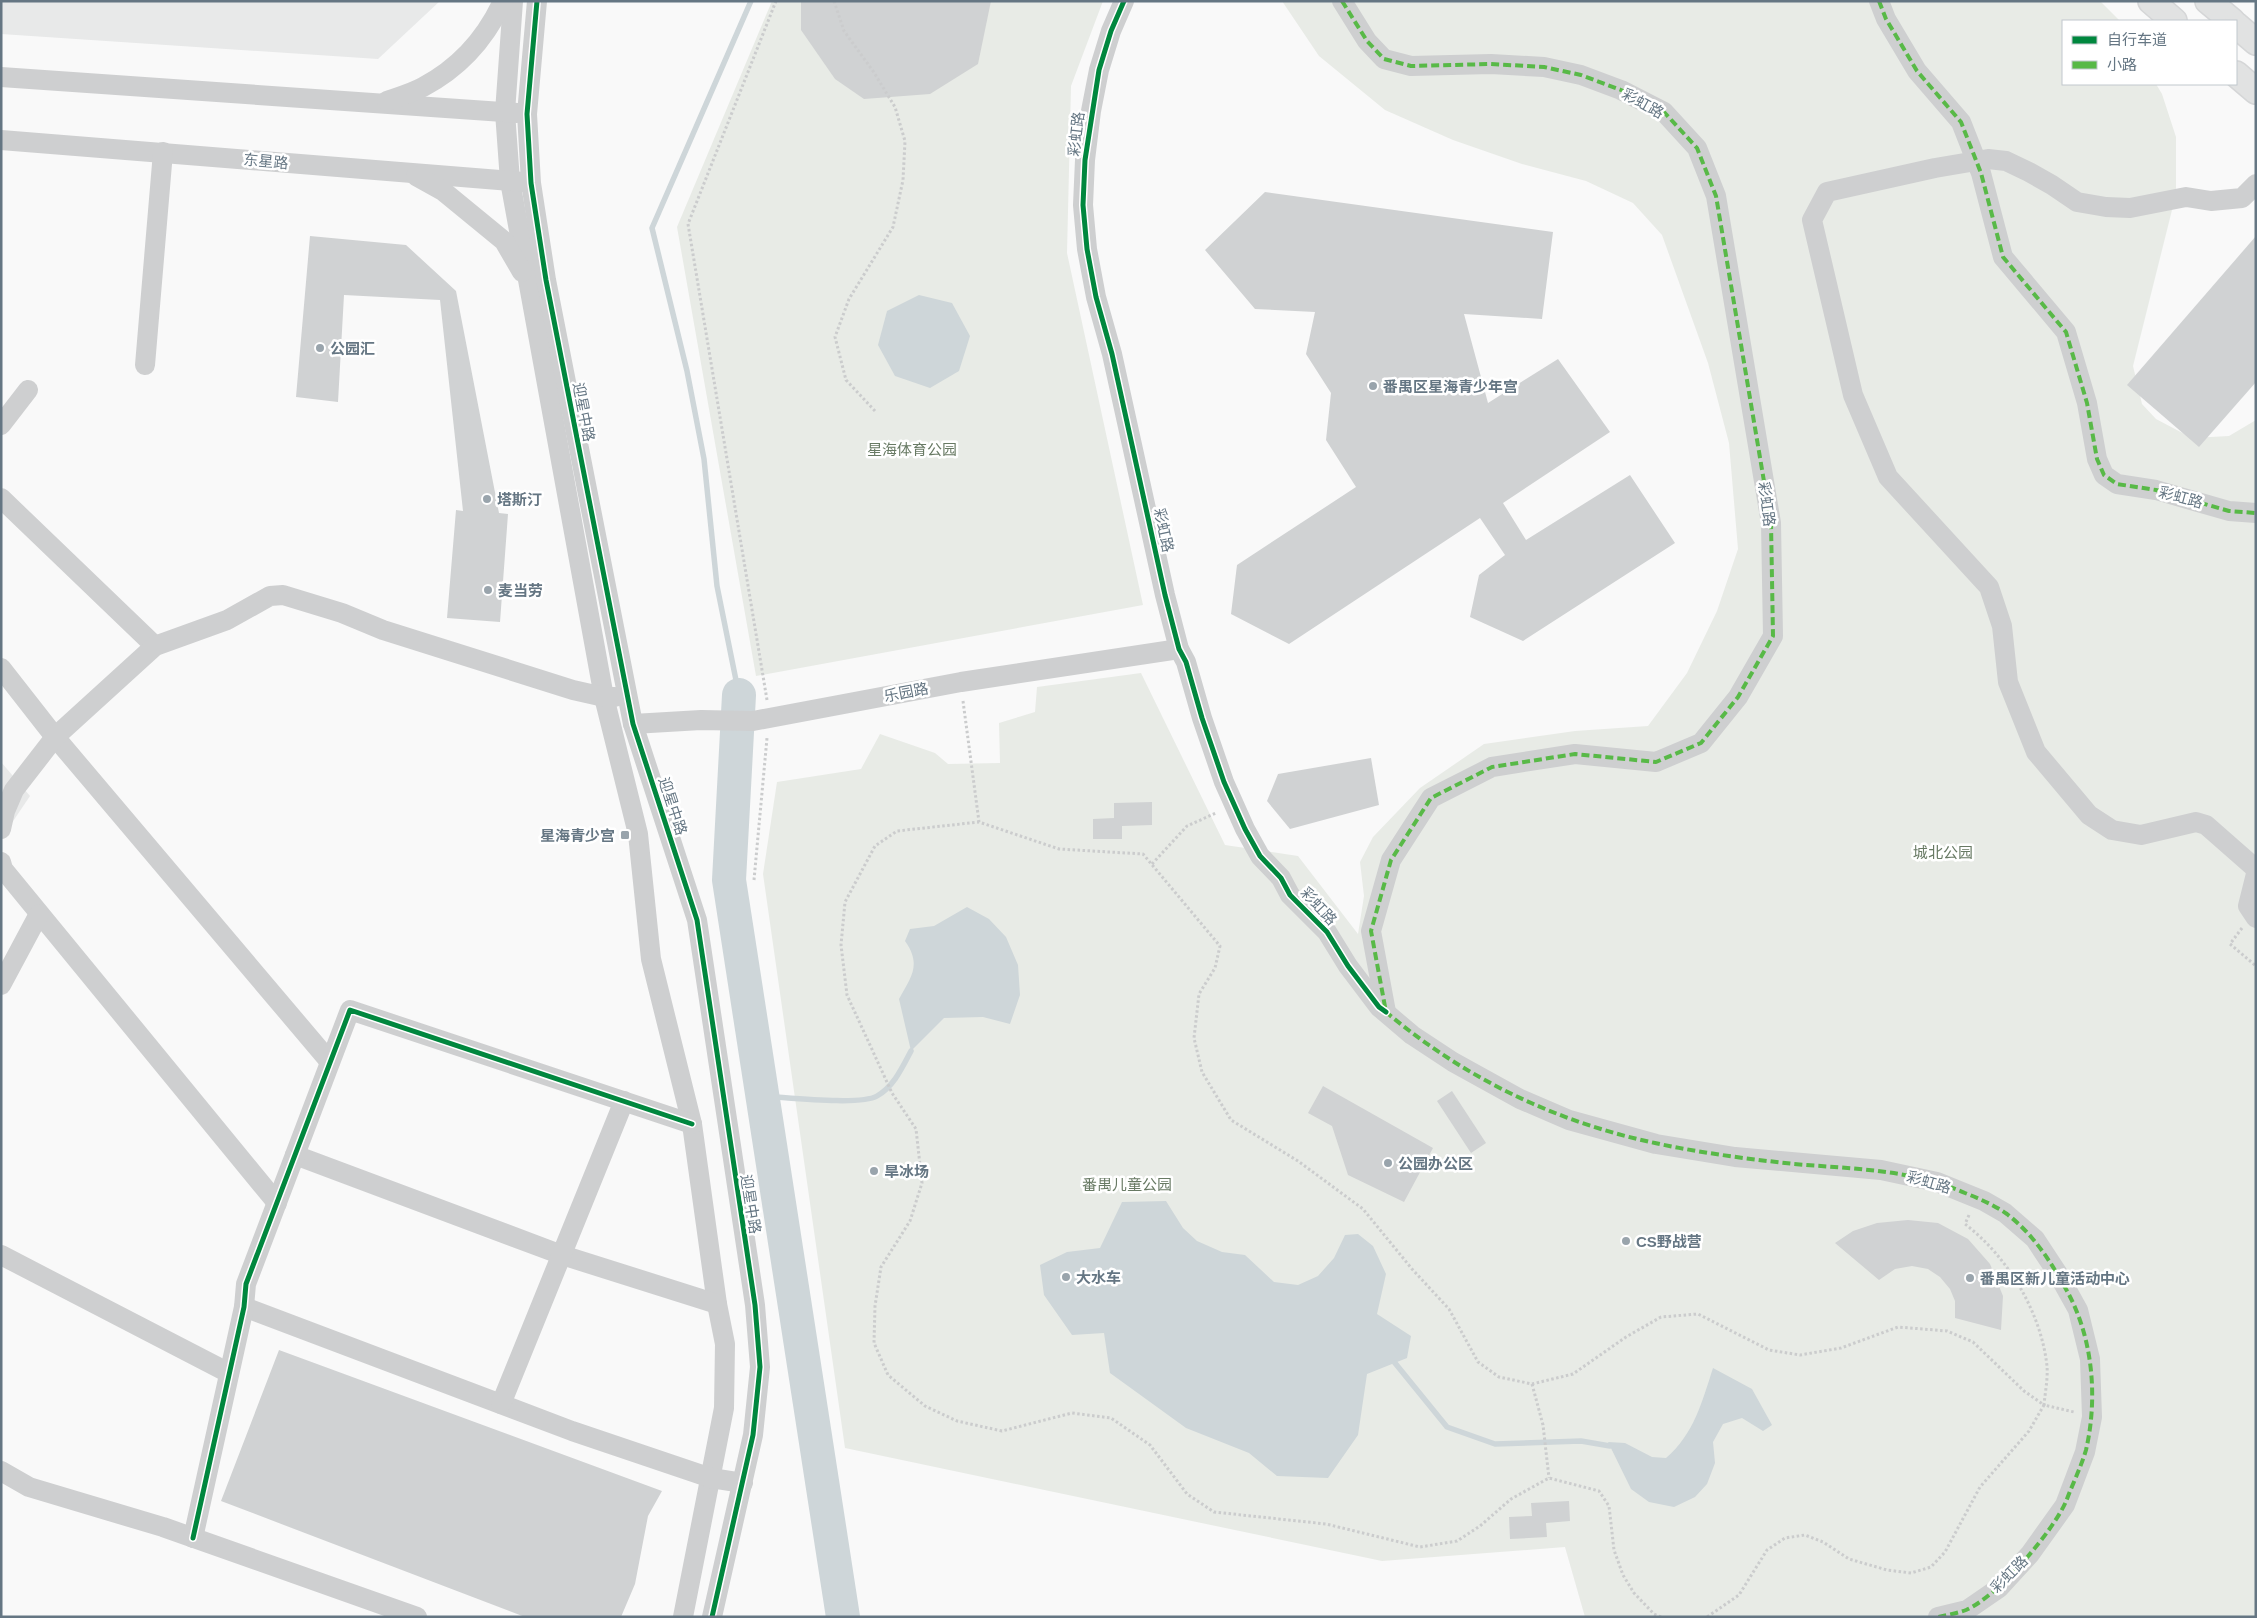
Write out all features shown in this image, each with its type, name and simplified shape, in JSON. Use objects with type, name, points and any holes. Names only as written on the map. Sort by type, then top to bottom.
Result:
[{"type":"main road","points":[[2151,1],[2173,20]]},
{"type":"main road","points":[[2208,1],[2231,20]]},
{"type":"main road","points":[[2237,26],[2256,42]]},
{"type":"main road","points":[[2237,75],[2256,91]]},
{"type":"street","points":[[380,104],[422,88],[459,64],[492,24],[503,1]]},
{"type":"street","name":"迎星中路","points":[[514,1],[505,112],[510,181],[604,697],[638,834],[651,959],[692,1124],[717,1304],[725,1344],[724,1408],[683,1617]]},
{"type":"street","name":"迎星中路","points":[[536,1],[527,114],[531,183],[546,280],[633,724],[697,920],[755,1305],[760,1367],[753,1435],[712,1617]]},
{"type":"street","name":"彩虹路","points":[[1124,1],[1111,32],[1099,70],[1085,160],[1084,214],[1087,249],[1096,297],[1114,363],[1165,595],[1179,649],[1224,782],[1246,830],[1260,856],[1280,878],[1290,895],[1327,932],[1348,966],[1379,1007],[1412,1035],[1453,1062],[1520,1099],[1569,1120],[1656,1144],[1736,1157],[1795,1164],[1855,1167],[1911,1175],[1953,1188],[1991,1205],[2006,1213],[2035,1240],[2058,1274],[2078,1310],[2090,1359],[2092,1417],[2085,1452],[2065,1505],[2030,1554],[1999,1588],[1967,1610],[1938,1617]]},
{"type":"street","name":"彩虹路","points":[[1342,1],[1367,41],[1384,59],[1411,66],[1491,64],[1544,67],[1580,75],[1621,90],[1664,112],[1697,148],[1716,196],[1771,522],[1772,636],[1738,697],[1701,743],[1656,762],[1575,754],[1492,767],[1431,798],[1392,860],[1371,931],[1386,1012]]},
{"type":"street","name":"彩虹路","points":[[1879,1],[1886,19],[1917,71],[1961,122],[1976,161],[2003,256],[2066,332],[2088,403],[2097,459],[2104,475],[2117,484],[2156,490],[2230,511],[2256,513]]},
{"type":"street","points":[[1,77],[527,114]]},
{"type":"street","name":"东星路","points":[[1,140],[531,183]]},
{"type":"street","points":[[145,365],[162,152]]},
{"type":"street","points":[[2254,916],[2248,906],[2256,874],[2255,868],[2206,825],[2196,822],[2141,835],[2112,830],[2089,815],[2036,752],[2008,682],[2002,626],[1989,587],[1888,477],[1853,395],[1812,220],[1826,192],[1976,161],[2006,161],[2052,184],[2077,202],[2106,207],[2130,208],[2186,196],[2211,201],[2242,198],[2256,184]]},
{"type":"street","points":[[409,173],[443,191],[504,241],[529,283]]},
{"type":"street","points":[[1,425],[28,390]]},
{"type":"street","points":[[1,498],[155,646]]},
{"type":"street","points":[[1,829],[5,811],[14,790],[55,738],[155,646],[227,620],[270,596],[283,595],[342,613],[420,642],[572,690],[604,697],[627,696]]},
{"type":"street","name":"乐园路","points":[[633,724],[761,719],[960,682],[1179,649]]},
{"type":"street","points":[[1,668],[55,738],[330,1062]]},
{"type":"street","points":[[1,862],[3,869],[39,914],[277,1203]]},
{"type":"street","points":[[1,985],[39,914]]},
{"type":"street","points":[[193,1538],[244,1307],[246,1284],[350,1010],[692,1124]]},
{"type":"street","points":[[501,1404],[624,1101]]},
{"type":"street","points":[[295,1155],[562,1255],[717,1304]]},
{"type":"street","points":[[1,1255],[229,1373]]},
{"type":"street","points":[[244,1307],[572,1431],[711,1478],[743,1483]]},
{"type":"street","points":[[1,1471],[29,1487],[193,1538],[409,1615]]},
{"type":"street","name":"迎星中路","points":[[694,1617],[743,1483]]},
{"type":"path","points":[[754,880],[762,666],[688,224],[776,1]]},
{"type":"path","points":[[834,1],[844,31],[873,71],[895,107],[905,141],[903,180],[893,227],[849,299],[835,337],[846,380],[875,411]]},
{"type":"path","points":[[960,682],[979,822]]},
{"type":"path","points":[[1152,864],[1187,826],[1235,804]]},
{"type":"path","points":[[1660,1617],[1654,1614],[1634,1593],[1623,1575],[1614,1550],[1609,1506],[1599,1491],[1549,1478],[1511,1499],[1480,1526],[1457,1541],[1420,1547],[1326,1524],[1214,1512],[1187,1494],[1150,1445],[1111,1418],[1072,1413],[1002,1431],[957,1421],[925,1406],[888,1375],[874,1343],[875,1306],[882,1267],[910,1221],[922,1183],[916,1129],[892,1093],[847,995],[841,945],[845,902],[875,846],[897,831],[979,822],[1058,849],[1143,854],[1220,946],[1215,968],[1199,994],[1194,1038],[1202,1072],[1232,1120],[1298,1161],[1363,1209],[1412,1269],[1448,1309],[1478,1362],[1500,1377],[1532,1384],[1573,1374],[1626,1337],[1661,1317],[1698,1314],[1769,1350],[1800,1355],[1840,1348],[1898,1327],[1947,1331],[1973,1342],[2024,1391],[2044,1405],[2092,1417]]},
{"type":"path","points":[[2254,916],[2230,944],[2256,966]]},
{"type":"path","points":[[1707,1617],[1738,1595],[1768,1550],[1785,1538],[1805,1535],[1823,1542],[1849,1559],[1887,1570],[1911,1573],[1931,1567],[1945,1552],[1980,1487],[2029,1431],[2044,1405],[2047,1367],[2035,1315],[2010,1272],[1982,1237],[1965,1224]]},
{"type":"path","points":[[1532,1384],[1543,1425],[1549,1478]]},
{"type":"shaded area","points":[[1,1],[440,1],[378,59],[1,34]]},
{"type":"shaded area","points":[[919,295],[952,303],[970,336],[959,371],[930,388],[895,376],[878,345],[887,311]]},
{"type":"shaded area","points":[[1,762],[30,796],[1,839]]},
{"type":"shaded area","points":[[967,907],[989,919],[1006,937],[1018,965],[1020,995],[1010,1024],[983,1017],[944,1018],[911,1051],[899,999],[911,977],[914,964],[910,949],[905,941],[910,929],[934,926]]},
{"type":"shaded area","points":[[1166,1201],[1183,1228],[1197,1241],[1222,1252],[1245,1255],[1274,1282],[1298,1285],[1318,1276],[1334,1258],[1345,1235],[1358,1234],[1373,1246],[1386,1274],[1377,1314],[1411,1336],[1407,1358],[1367,1374],[1358,1435],[1328,1478],[1277,1476],[1249,1453],[1186,1428],[1110,1373],[1104,1333],[1072,1335],[1044,1295],[1040,1265],[1067,1252],[1100,1248],[1122,1202]]},
{"type":"shaded area","points":[[1713,1368],[1752,1389],[1772,1425],[1763,1431],[1742,1418],[1723,1424],[1713,1442],[1715,1463],[1707,1484],[1695,1497],[1674,1507],[1649,1502],[1631,1489],[1608,1442],[1625,1443],[1652,1457],[1666,1458],[1684,1439],[1696,1417]]},
{"type":"green space","name":"星海体育公园","points":[[772,1],[1103,1],[1071,86],[1067,253],[1143,605],[756,676],[677,227]]},
{"type":"green space","points":[[1282,1],[2100,1],[2119,20],[2062,20],[2062,85],[2157,85],[2162,94],[2176,137],[2176,194],[2133,366],[2142,404],[2156,419],[2192,438],[2229,436],[2256,420],[2256,1617],[1585,1617],[1565,1547],[1382,1561],[845,1448],[763,874],[777,782],[861,769],[880,734],[935,753],[948,764],[1000,763],[999,723],[1035,712],[1037,687],[1141,673],[1225,845],[1298,856],[1358,934],[1364,896],[1360,862],[1373,837],[1420,788],[1484,744],[1575,731],[1648,726],[1687,673],[1717,611],[1738,549],[1729,443],[1708,363],[1662,235],[1633,203],[1586,181],[1522,164],[1453,140],[1385,110],[1319,56]]},
{"type":"building","points":[[801,1],[991,1],[978,64],[930,94],[864,99],[835,79],[801,30]]},
{"type":"building","points":[[1265,192],[1553,232],[1542,319],[1464,314],[1488,403],[1558,359],[1610,432],[1503,503],[1526,540],[1630,475],[1675,543],[1523,641],[1470,617],[1479,575],[1505,555],[1480,518],[1289,644],[1231,614],[1237,565],[1356,487],[1326,440],[1331,393],[1306,354],[1315,312],[1255,309],[1205,250]]},
{"type":"building","name":"公园汇","points":[[310,236],[406,245],[456,291],[499,513],[508,514],[500,622],[447,618],[456,510],[463,511],[440,300],[344,295],[338,402],[296,397]]},
{"type":"building","points":[[2256,236],[2256,382],[2199,447],[2127,385]]},
{"type":"building","points":[[1371,758],[1379,805],[1290,829],[1267,801],[1278,774]]},
{"type":"building","points":[[1152,802],[1152,825],[1122,826],[1122,839],[1093,839],[1093,819],[1114,818],[1114,803]]},
{"type":"building","points":[[1323,1086],[1433,1148],[1404,1202],[1348,1175],[1332,1126],[1308,1113]]},
{"type":"building","points":[[1452,1091],[1486,1143],[1471,1153],[1437,1101]]},
{"type":"building","points":[[1908,1220],[1938,1223],[1968,1239],[1990,1264],[2003,1296],[2001,1330],[1955,1318],[1955,1301],[1950,1289],[1940,1277],[1928,1269],[1912,1266],[1895,1269],[1879,1280],[1835,1243],[1853,1231],[1877,1223]]},
{"type":"building","points":[[279,1350],[662,1491],[648,1516],[635,1584],[621,1617],[525,1617],[221,1501]]},
{"type":"building","points":[[1569,1501],[1570,1521],[1546,1523],[1547,1537],[1510,1539],[1509,1517],[1532,1516],[1531,1503]]},
{"type":"waterway","points":[[739,695],[717,586],[704,459],[687,371],[652,228],[751,1]]},
{"type":"waterway","points":[[739,695],[729,880],[843,1617]]},
{"type":"waterway","points":[[762,1096],[839,1101],[868,1099],[877,1096],[888,1087],[897,1076],[911,1051]]},
{"type":"waterway","points":[[1395,1363],[1447,1427],[1495,1444],[1581,1441],[1610,1446]]},
{"type":"marked path","points":[[1342,1],[1367,41],[1384,59],[1411,66],[1491,64],[1544,67],[1581,75],[1621,90],[1664,112],[1697,148],[1716,196],[1771,523],[1773,636],[1738,697],[1701,743],[1656,762],[1575,754],[1492,767],[1431,798],[1391,860],[1371,931],[1386,1012],[1416,1036],[1479,1077],[1547,1110],[1582,1123],[1655,1143],[1707,1153],[1794,1164],[1881,1171],[1923,1179],[1971,1195],[1992,1205],[2007,1214],[2026,1231],[2048,1259],[2061,1280],[2076,1309],[2083,1328],[2088,1348],[2092,1389],[2092,1410],[2086,1450],[2060,1512],[2051,1528],[2024,1561],[1993,1592],[1979,1603],[1966,1610],[1938,1617]]},
{"type":"marked path","points":[[1879,1],[1886,19],[1917,71],[1961,122],[1981,173],[2003,257],[2066,332],[2087,403],[2097,459],[2104,475],[2117,484],[2156,490],[2229,511],[2256,513]]},
{"type":"cycle path","points":[[537,1],[527,114],[531,183],[546,280],[633,724],[697,920],[755,1305],[760,1367],[753,1435],[712,1617]]},
{"type":"cycle path","points":[[1124,1],[1111,31],[1099,70],[1085,160],[1083,205],[1087,249],[1096,297],[1112,354],[1165,595],[1179,649],[1186,662],[1202,718],[1224,782],[1245,829],[1260,856],[1281,878],[1290,895],[1327,932],[1348,966],[1379,1007],[1386,1012]]},
{"type":"cycle path","points":[[193,1538],[244,1307],[246,1284],[350,1010],[692,1124]]},
{"type":"place","name":"公园汇","points":[[320,348]]},
{"type":"place","name":"番禺区星海青少年宫","points":[[1373,386]]},
{"type":"place","name":"塔斯汀","points":[[487,499]]},
{"type":"place","name":"麦当劳","points":[[488,590]]},
{"type":"place","name":"星海青少宫","points":[[625,835]]},
{"type":"place","name":"公园办公区","points":[[1388,1163]]},
{"type":"place","name":"旱冰场","points":[[874,1171]]},
{"type":"place","name":"CS野战营","points":[[1626,1241]]},
{"type":"place","name":"大水车","points":[[1066,1277]]},
{"type":"place","name":"番禺区新儿童活动中心","points":[[1970,1278]]},
{"type":"park label","name":"城北公园","points":[[1943,852]]},
{"type":"park label","name":"番禺儿童公园","points":[[1127,1184]]}]
